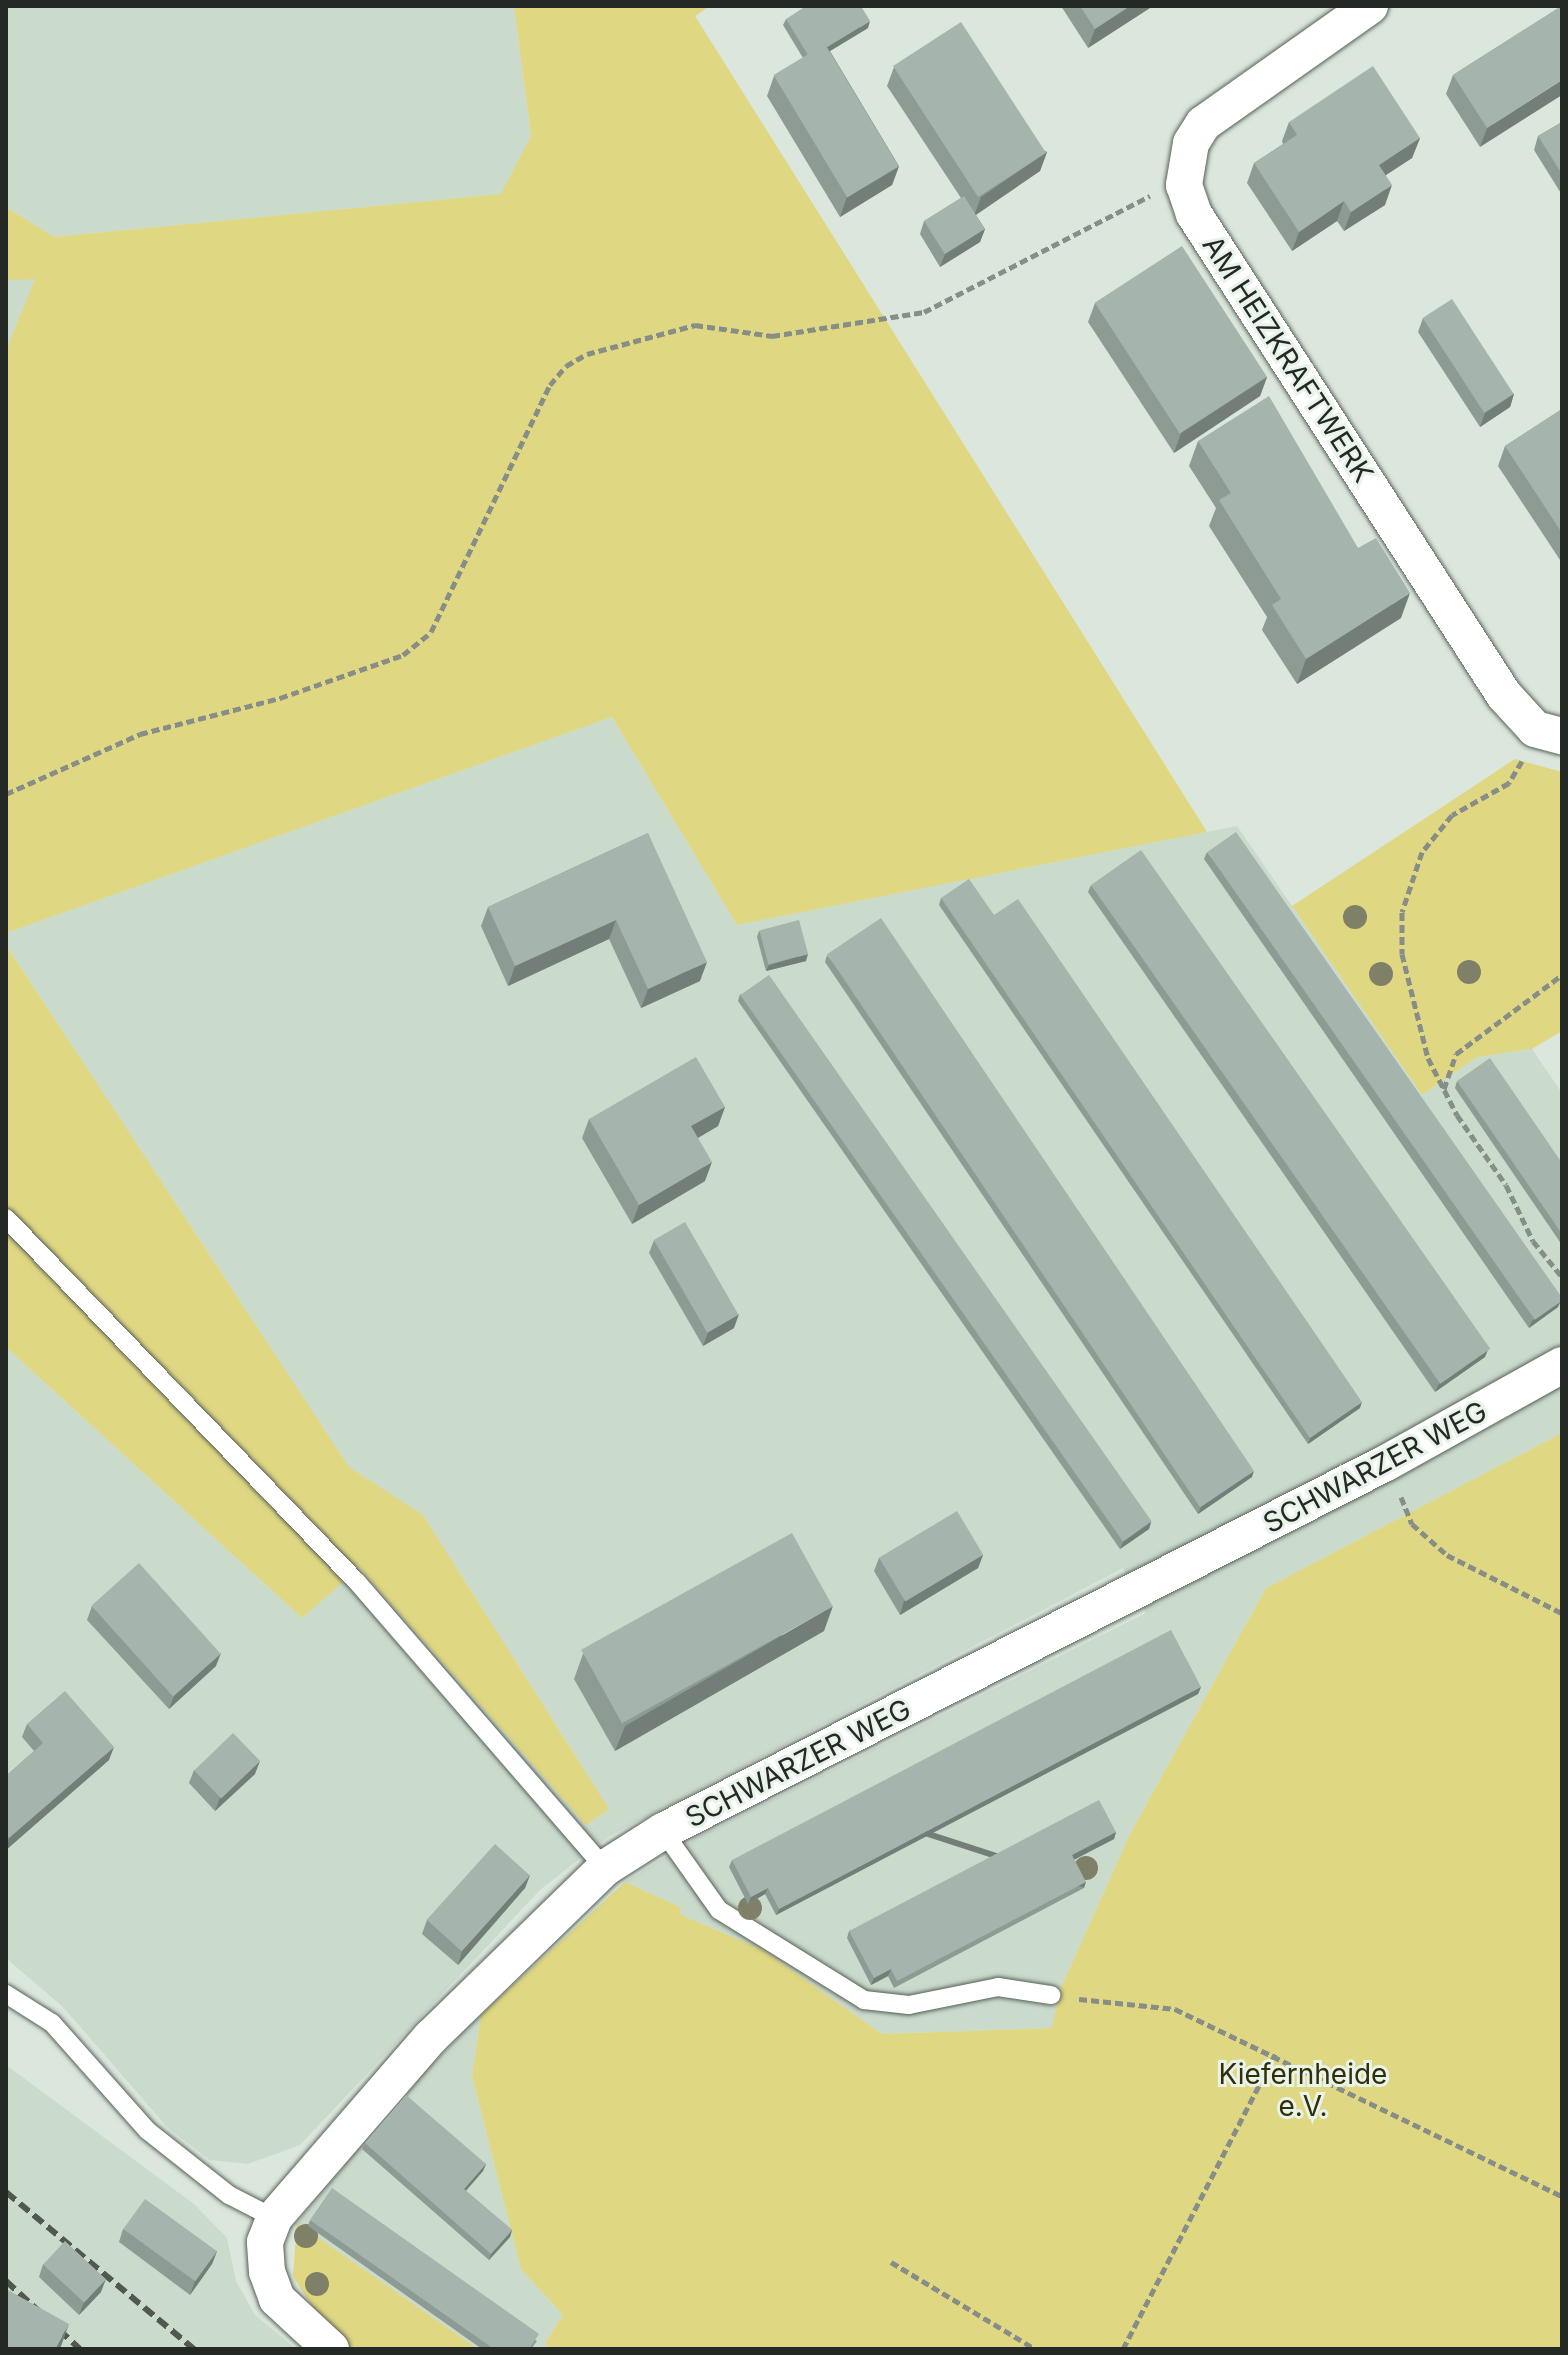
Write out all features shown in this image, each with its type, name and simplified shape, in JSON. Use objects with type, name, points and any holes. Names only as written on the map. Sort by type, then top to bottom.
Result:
[{"type":"street","points":[[1184,185],[1191,143],[1203,124],[1365,7]]},
{"type":"street","name":"AM HEIZKRAFTWERK","points":[[1184,185],[1194,214],[1495,682],[1549,732]]},
{"type":"street","name":"SCHWARZER WEG","points":[[331,2349],[277,2299],[267,2272],[265,2242],[274,2218],[431,2037],[605,1868],[663,1831],[1386,1463],[1562,1365]]},
{"type":"lane","points":[[6,1218],[357,1582],[605,1868]]},
{"type":"lane","points":[[663,1831],[719,1910],[864,2000],[909,2005],[966,1989],[998,1987],[1051,1995]]},
{"type":"lane","points":[[6,1994],[52,2023],[148,2131],[229,2195],[274,2218]]},
{"type":"path","points":[[6,794],[140,734],[280,698],[403,655],[431,632],[550,385],[566,366],[587,354],[695,325],[772,336],[924,312],[1142,199],[1184,185]]},
{"type":"path","points":[[1549,732],[1517,775],[1446,821],[1409,879],[1402,912],[1402,954],[1428,1058],[1444,1090],[1506,1185],[1533,1241],[1562,1277]]},
{"type":"path","points":[[1444,1090],[1456,1054],[1562,975]]},
{"type":"path","points":[[1386,1463],[1412,1524],[1447,1555],[1562,1613]]},
{"type":"path","points":[[1051,1995],[1175,2009],[1276,2053],[1562,2196]]},
{"type":"path","points":[[1123,2349],[1276,2053]]},
{"type":"path","points":[[891,2262],[1035,2349]]},
{"type":"shaded area","points":[[6,6],[514,6],[531,137],[502,194],[54,237],[6,207]]},
{"type":"shaded area","points":[[35,279],[6,350],[6,280]]},
{"type":"shaded area","points":[[612,717],[737,925],[1237,826],[1422,1095],[1477,1057],[1532,1049],[1562,1093],[1562,1433],[1266,1588],[1131,1832],[1060,1990],[1053,2028],[882,2034],[763,1950],[681,1915],[680,1907],[625,1882],[696,1838],[1146,1613],[1123,1568],[608,1837],[541,1889],[300,2145],[248,2164],[210,2160],[168,2128],[63,2007],[6,1958],[6,1347],[302,1618],[358,1568],[586,1825],[609,1809],[423,1515],[349,1467],[6,945],[6,933]]},
{"type":"shaded area","points":[[481,2015],[472,2076],[521,2269],[563,2315],[546,2341],[547,2349],[478,2349],[297,2223],[402,2095]]},
{"type":"shaded area","points":[[6,2065],[194,2204],[227,2238],[236,2281],[255,2315],[296,2349],[6,2349]]},
{"type":"green space","points":[[514,6],[710,6],[695,16],[1207,832],[737,925],[612,717],[6,933],[6,350],[35,279],[6,280],[6,207],[54,237],[501,194],[531,136]]},
{"type":"green space","points":[[1515,759],[1562,772],[1562,1031],[1532,1049],[1477,1057],[1422,1095],[1292,906]]},
{"type":"green space","points":[[6,945],[349,1467],[423,1515],[609,1809],[586,1825],[359,1568],[302,1618],[6,1347]]},
{"type":"green space","name":"Kiefernheide e.V.","points":[[1562,1433],[1562,2349],[547,2349],[546,2341],[563,2315],[521,2269],[472,2076],[481,2015],[625,1882],[680,1907],[681,1915],[763,1950],[882,2034],[1052,2028],[1060,1990],[1131,1832],[1266,1588]]},
{"type":"green space","points":[[297,2223],[478,2349],[350,2349],[330,2336],[293,2276]]},
{"type":"building","points":[[806,6],[861,6],[870,21],[808,55],[786,19]]},
{"type":"building","points":[[1080,6],[1130,6],[1095,29]]},
{"type":"building","points":[[1560,7],[1562,80],[1487,128],[1453,75]]},
{"type":"building","points":[[961,22],[1046,153],[978,197],[893,66]]},
{"type":"building","points":[[825,44],[899,167],[847,197],[774,75]]},
{"type":"building","points":[[1373,66],[1420,138],[1379,165],[1392,185],[1351,212],[1344,201],[1299,232],[1254,163],[1297,135],[1289,122]]},
{"type":"building","points":[[1562,122],[1562,174],[1538,136]]},
{"type":"building","points":[[964,196],[985,229],[945,254],[924,221]]},
{"type":"building","points":[[1182,246],[1267,377],[1180,433],[1095,303]]},
{"type":"building","points":[[1452,299],[1514,394],[1484,413],[1423,318]]},
{"type":"building","points":[[1269,396],[1358,548],[1376,538],[1410,593],[1306,659],[1272,605],[1281,599],[1219,500],[1231,493],[1198,441]]},
{"type":"building","points":[[1562,409],[1562,533],[1505,446]]},
{"type":"building","points":[[1236,832],[1562,1298],[1562,1301],[1535,1320],[1207,852]]},
{"type":"building","points":[[648,833],[707,962],[648,989],[616,920],[515,966],[488,907]]},
{"type":"building","points":[[1141,850],[1490,1349],[1440,1384],[1091,885]]},
{"type":"building","points":[[969,879],[994,915],[1018,899],[1362,1402],[1310,1438],[941,898]]},
{"type":"building","points":[[881,918],[1254,1471],[1200,1507],[827,954]]},
{"type":"building","points":[[799,920],[808,954],[768,964],[759,931]]},
{"type":"building","points":[[769,975],[1152,1521],[1123,1541],[740,995]]},
{"type":"building","points":[[696,1057],[725,1107],[691,1126],[712,1162],[639,1205],[589,1119]]},
{"type":"building","points":[[1490,1058],[1562,1163],[1562,1234],[1457,1081]]},
{"type":"building","points":[[685,1222],[739,1315],[707,1333],[654,1240]]},
{"type":"building","points":[[957,1511],[983,1555],[905,1602],[879,1558]]},
{"type":"building","points":[[792,1533],[833,1606],[622,1723],[581,1650]]},
{"type":"building","points":[[139,1563],[221,1654],[173,1696],[91,1606]]},
{"type":"building","points":[[1171,1630],[1201,1687],[779,1909],[768,1888],[751,1897],[732,1860]]},
{"type":"building","points":[[65,1691],[114,1747],[9,1838],[6,1835],[6,1776],[43,1743],[27,1724]]},
{"type":"building","points":[[233,1733],[260,1761],[221,1799],[194,1771]]},
{"type":"building","points":[[1099,1800],[1116,1832],[1072,1855],[1086,1882],[897,1981],[891,1969],[874,1978],[849,1931]]},
{"type":"building","points":[[495,1844],[530,1875],[462,1951],[427,1920]]},
{"type":"building","points":[[406,2095],[486,2164],[464,2189],[512,2230],[491,2254],[365,2143]]},
{"type":"building","points":[[332,2188],[539,2334],[529,2349],[494,2349],[310,2220]]},
{"type":"building","points":[[145,2199],[217,2251],[195,2281],[123,2229]]},
{"type":"building","points":[[65,2241],[106,2279],[84,2303],[43,2264]]},
{"type":"building","points":[[6,2289],[69,2324],[55,2349],[6,2349]]},
{"type":"railway","points":[[6,2192],[194,2349]]},
{"type":"railway","points":[[6,2281],[80,2349]]}]
